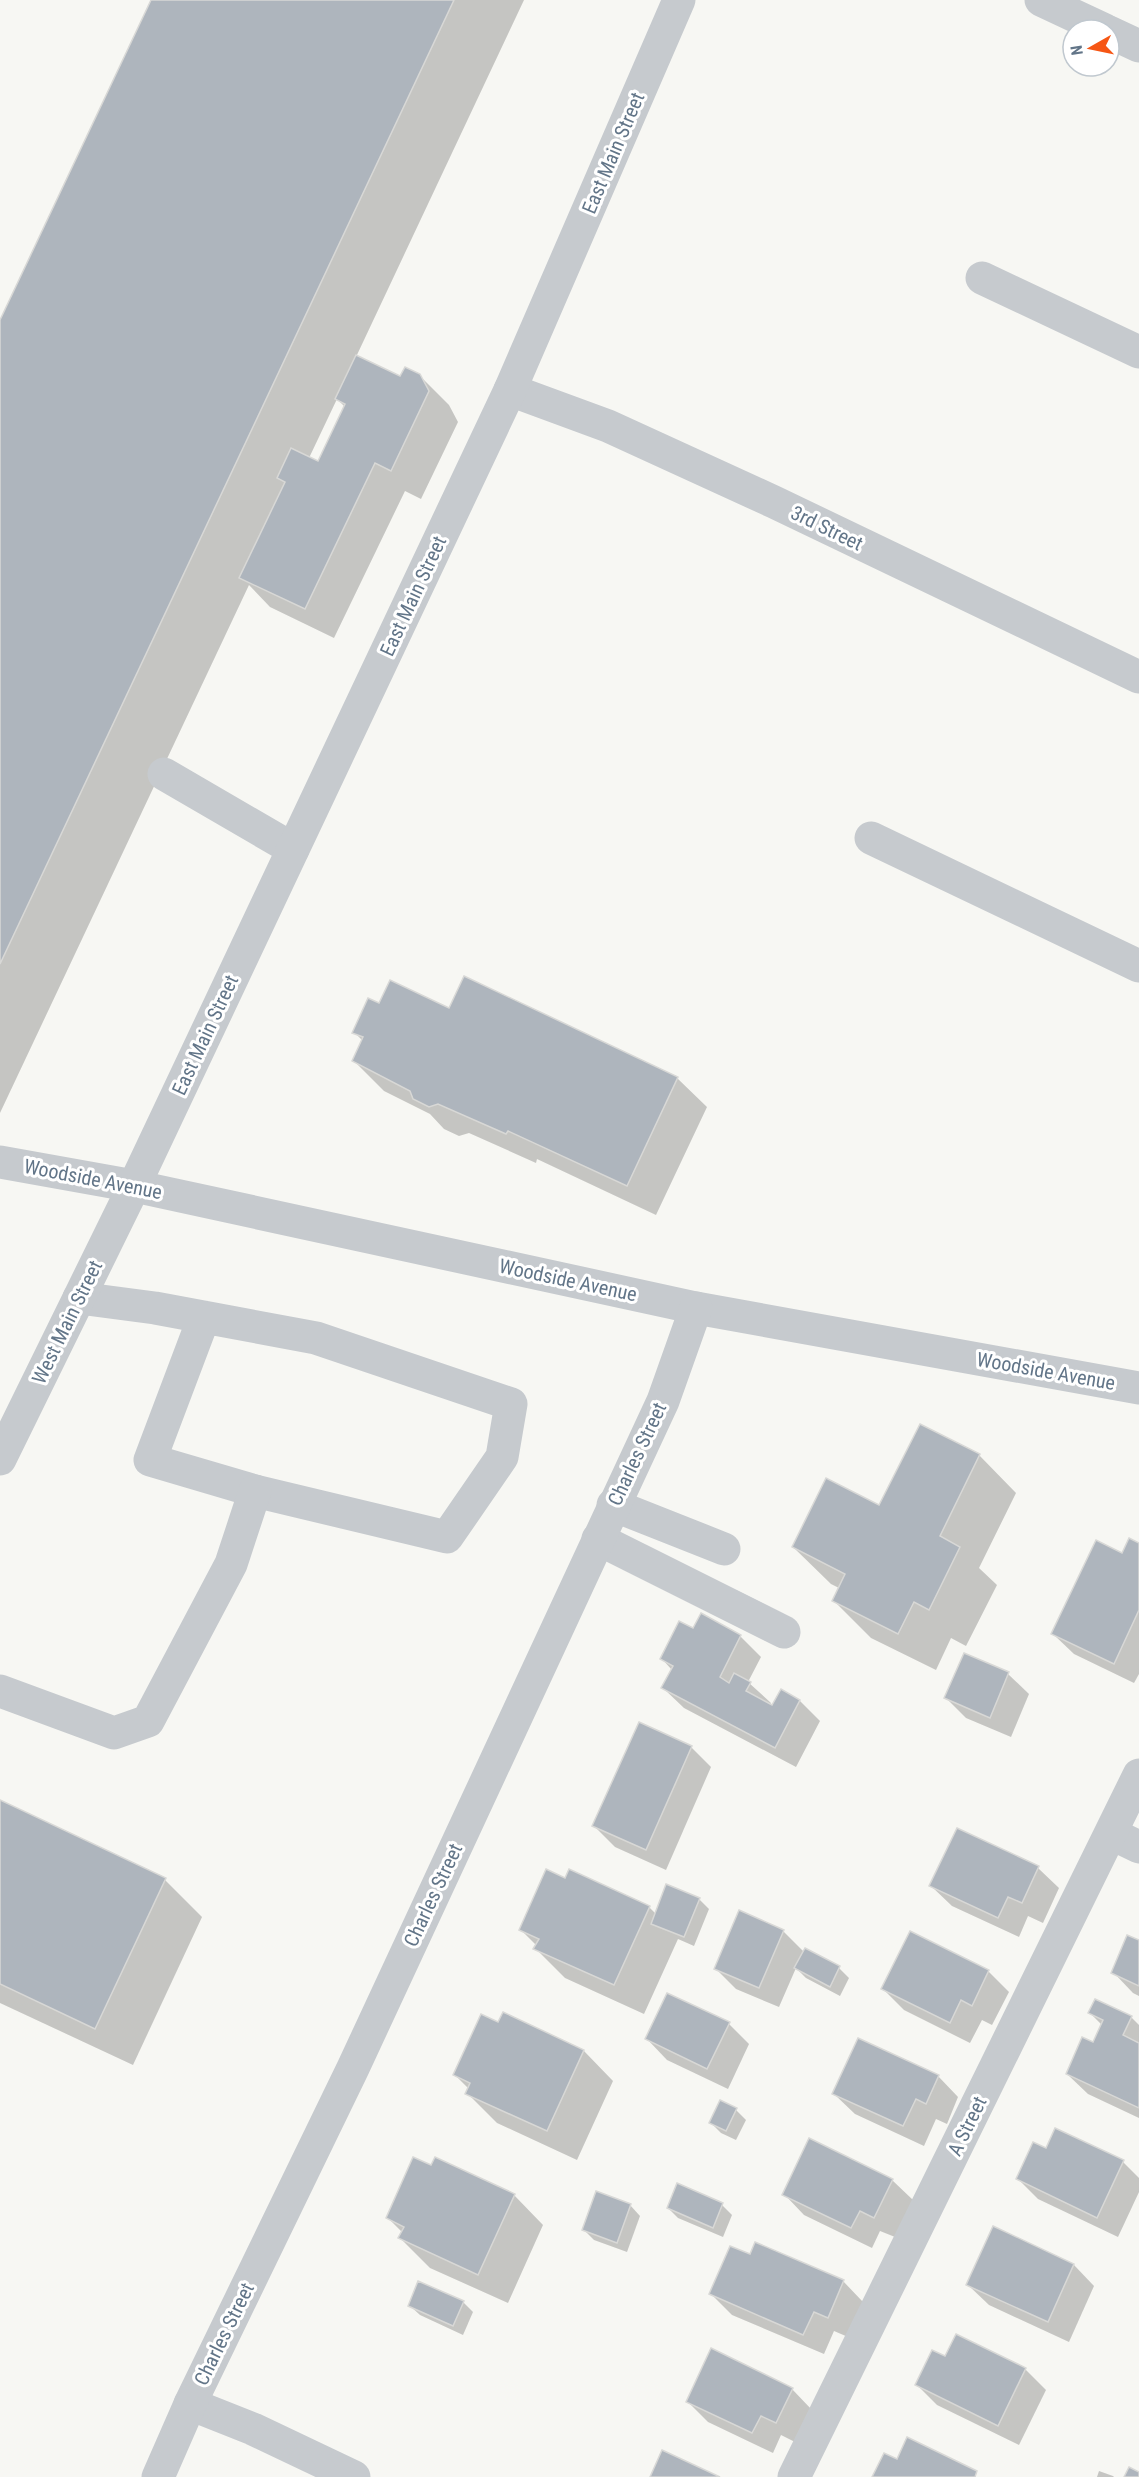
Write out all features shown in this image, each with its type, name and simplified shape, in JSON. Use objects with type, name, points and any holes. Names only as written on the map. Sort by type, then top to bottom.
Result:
[{"type":"street","name":"East Main Street","points":[[134,1186],[510,390],[679,0]]},
{"type":"street","points":[[1041,0],[1079,18]]},
{"type":"street","points":[[1121,38],[1139,46]]},
{"type":"street","points":[[982,278],[1139,352]]},
{"type":"street","name":"3rd Street","points":[[510,390],[628,435],[774,502],[1139,677]]},
{"type":"street","points":[[164,774],[293,849]]},
{"type":"street","points":[[871,838],[1139,966]]},
{"type":"street","name":"Woodside Avenue","points":[[0,1162],[134,1186],[696,1308],[1139,1388]]},
{"type":"street","name":"West Main Street","points":[[0,1459],[134,1186]]},
{"type":"street","points":[[79,1298],[204,1317],[316,1338],[511,1404],[502,1457],[447,1537],[255,1491],[150,1460],[204,1317]]},
{"type":"street","name":"Charles Street","points":[[158,2477],[190,2404],[353,2068],[663,1401],[696,1308]]},
{"type":"street","points":[[0,1691],[114,1733],[148,1720],[231,1564],[255,1491]]},
{"type":"street","points":[[614,1505],[724,1549]]},
{"type":"street","points":[[598,1539],[784,1632]]},
{"type":"street","name":"A Street","points":[[794,2477],[1125,1841],[1139,1775]]},
{"type":"street","points":[[190,2404],[253,2429],[354,2477]]},
{"type":"building","points":[[151,0],[454,0],[0,964],[0,320]]},
{"type":"building","points":[[356,355],[400,376],[405,367],[420,374],[429,391],[391,471],[375,463],[305,609],[239,578],[285,482],[277,478],[291,448],[318,461],[345,404],[335,399]]},
{"type":"building","points":[[464,976],[678,1077],[627,1186],[508,1131],[506,1134],[438,1104],[429,1107],[413,1099],[410,1091],[352,1061],[363,1037],[352,1033],[368,998],[379,1003],[390,980],[449,1008]]},
{"type":"building","points":[[920,1424],[980,1454],[940,1536],[960,1547],[929,1610],[914,1602],[898,1634],[832,1601],[845,1574],[792,1547],[826,1478],[879,1505]]},
{"type":"building","points":[[1129,1538],[1139,1543],[1139,1610],[1114,1664],[1051,1634],[1096,1540],[1122,1553]]},
{"type":"building","points":[[701,1613],[741,1635],[720,1677],[729,1683],[734,1673],[751,1682],[746,1691],[772,1705],[781,1689],[800,1700],[775,1748],[661,1688],[673,1666],[660,1659],[679,1621],[693,1628]]},
{"type":"building","points":[[964,1653],[1009,1672],[990,1718],[944,1698]]},
{"type":"building","points":[[639,1722],[692,1746],[646,1850],[592,1826]]},
{"type":"building","points":[[0,1800],[166,1878],[95,2029],[0,1984]]},
{"type":"building","points":[[957,1828],[1039,1866],[1022,1903],[1008,1897],[998,1918],[929,1886]]},
{"type":"building","points":[[546,1869],[565,1878],[569,1869],[650,1906],[614,1985],[533,1949],[539,1939],[519,1930]]},
{"type":"building","points":[[666,1884],[700,1898],[684,1937],[651,1924]]},
{"type":"building","points":[[739,1910],[784,1930],[759,1988],[714,1969]]},
{"type":"building","points":[[910,1931],[989,1970],[972,2006],[961,2000],[950,2023],[881,1989]]},
{"type":"building","points":[[1127,1935],[1139,1940],[1139,1986],[1111,1973]]},
{"type":"building","points":[[805,1948],[840,1966],[830,1987],[794,1968]]},
{"type":"building","points":[[667,1993],[730,2022],[707,2069],[645,2039]]},
{"type":"building","points":[[1095,1999],[1132,2016],[1123,2035],[1139,2043],[1139,2108],[1066,2074],[1082,2037],[1093,2042],[1103,2020],[1088,2013]]},
{"type":"building","points":[[503,2012],[584,2050],[547,2131],[465,2094],[470,2083],[453,2075],[481,2014],[498,2022]]},
{"type":"building","points":[[858,2038],[939,2075],[926,2104],[916,2099],[903,2126],[832,2094]]},
{"type":"building","points":[[720,2100],[737,2108],[726,2131],[709,2123]]},
{"type":"building","points":[[1055,2128],[1124,2160],[1097,2218],[1016,2179],[1033,2142],[1046,2148]]},
{"type":"building","points":[[809,2138],[893,2179],[874,2218],[860,2211],[851,2228],[782,2195]]},
{"type":"building","points":[[413,2157],[431,2165],[435,2157],[515,2194],[478,2275],[398,2238],[404,2227],[386,2218]]},
{"type":"building","points":[[677,2183],[723,2203],[713,2228],[667,2208]]},
{"type":"building","points":[[596,2191],[631,2204],[617,2243],[582,2230]]},
{"type":"building","points":[[993,2226],[1074,2264],[1048,2322],[966,2285]]},
{"type":"building","points":[[755,2242],[844,2280],[828,2318],[814,2312],[803,2335],[709,2294],[730,2246],[750,2254]]},
{"type":"building","points":[[418,2281],[464,2301],[453,2326],[408,2306]]},
{"type":"building","points":[[956,2334],[1026,2368],[998,2426],[915,2385],[932,2350],[945,2356]]},
{"type":"building","points":[[711,2348],[793,2388],[776,2423],[761,2416],[752,2433],[686,2402]]},
{"type":"building","points":[[907,2437],[977,2471],[975,2477],[872,2477],[884,2453],[897,2459]]},
{"type":"building","points":[[662,2450],[720,2477],[650,2477]]},
{"type":"building","points":[[1129,2467],[1139,2472],[1139,2477],[1124,2477]]}]
